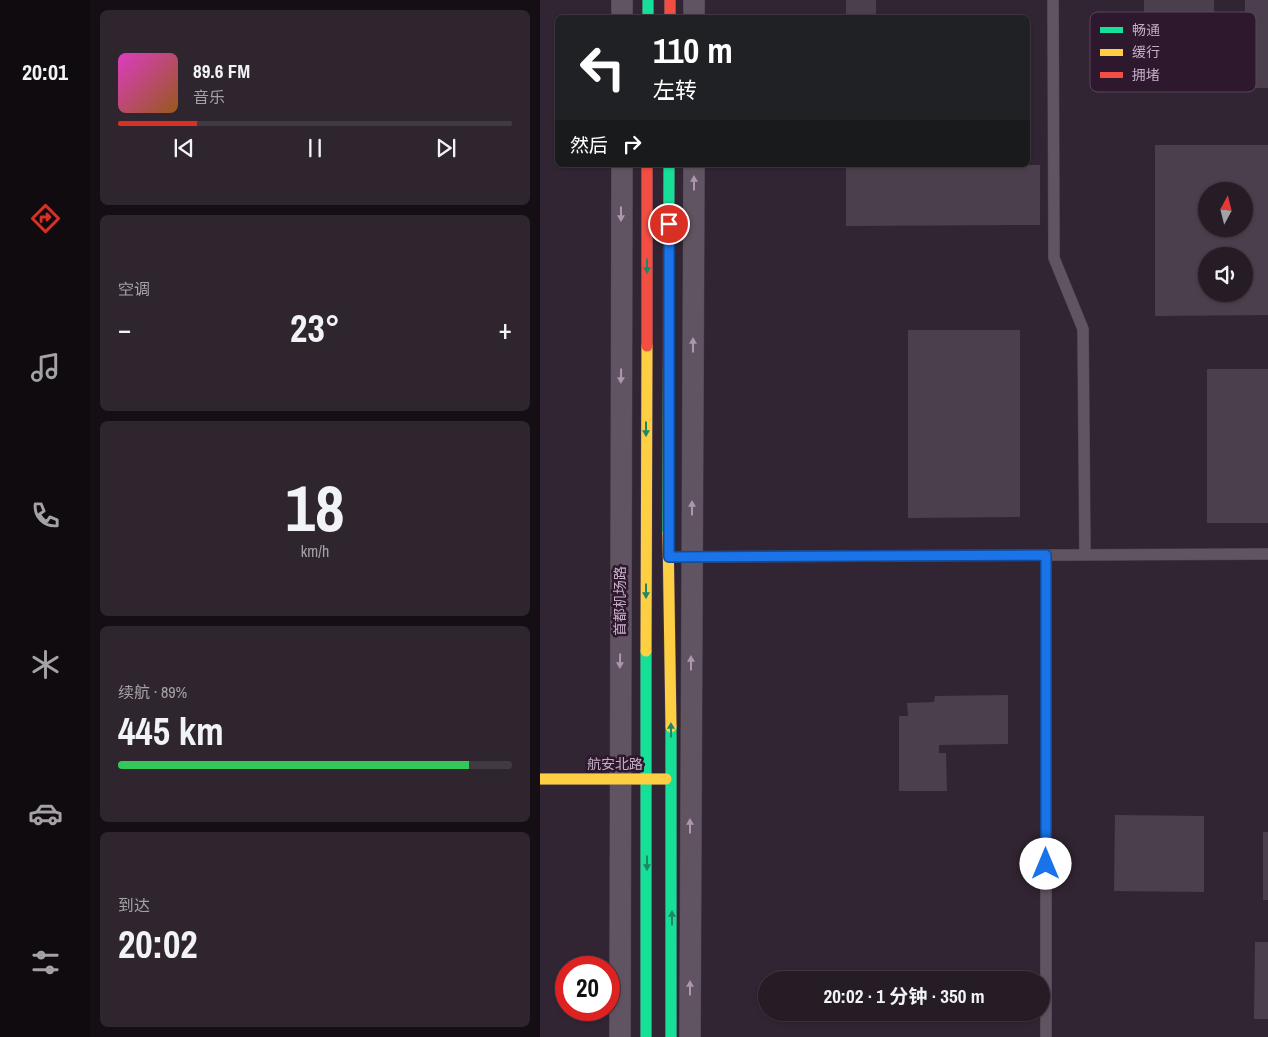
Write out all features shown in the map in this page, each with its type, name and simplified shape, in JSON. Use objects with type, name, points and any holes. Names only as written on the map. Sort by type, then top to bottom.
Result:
[{"type":"street","points":[[622,0],[622,15]]},
{"type":"street","points":[[648,0],[648,15]]},
{"type":"street","points":[[670,0],[670,15]]},
{"type":"street","points":[[694,0],[694,15]]},
{"type":"street","name":"首都机场路","points":[[620,1037],[622,167]]},
{"type":"street","name":"首都机场路","points":[[646,1037],[648,779],[646,558],[647,167]]},
{"type":"street","points":[[669,167],[669,557],[681,778],[690,1037]]},
{"type":"street","points":[[671,1037],[692,556],[694,167]]},
{"type":"street","name":"航安北路","points":[[540,779],[681,778]]},
{"type":"lane","points":[[1053,0],[1054,258],[1083,329],[1085,555]]},
{"type":"lane","points":[[620,558],[692,556],[1268,554]]},
{"type":"lane","points":[[1046,555],[1046,1037]]},
{"type":"building","points":[[846,0],[876,0],[876,15],[846,15]]},
{"type":"building","points":[[1144,0],[1214,0],[1214,12],[1144,12]]},
{"type":"building","points":[[1245,0],[1268,0],[1268,88],[1256,88],[1256,12],[1245,12]]},
{"type":"building","points":[[1155,145],[1268,145],[1268,315],[1155,316]]},
{"type":"building","points":[[1030,165],[1040,165],[1040,225],[846,226],[846,167],[1030,167]]},
{"type":"building","points":[[908,330],[1020,330],[1020,517],[908,518]]},
{"type":"building","points":[[1207,369],[1268,369],[1268,523],[1207,523]]},
{"type":"building","points":[[1008,695],[1008,744],[939,745],[939,753],[946,753],[947,791],[899,791],[899,716],[908,716],[907,703],[934,702],[935,696]]},
{"type":"building","points":[[1115,815],[1204,816],[1204,892],[1114,891]]},
{"type":"building","points":[[1263,832],[1268,832],[1268,900],[1263,900]]},
{"type":"building","points":[[1255,942],[1268,942],[1268,1019],[1254,1019]]},
{"type":"traffic: fast","points":[[648,0],[648,15]]},
{"type":"traffic: fast","points":[[668,533],[669,167]]},
{"type":"traffic: fast","points":[[646,651],[646,1037]]},
{"type":"traffic: fast","points":[[671,727],[671,1037]]},
{"type":"traffic: slow","points":[[646,651],[647,346]]},
{"type":"traffic: slow","points":[[668,533],[671,727]]},
{"type":"traffic: slow","points":[[540,779],[666,779]]},
{"type":"traffic: jam","points":[[670,0],[670,15]]},
{"type":"traffic: jam","points":[[647,167],[647,346]]},
{"type":"route","points":[[669,224],[669,557],[1046,555],[1046,864]]}]
